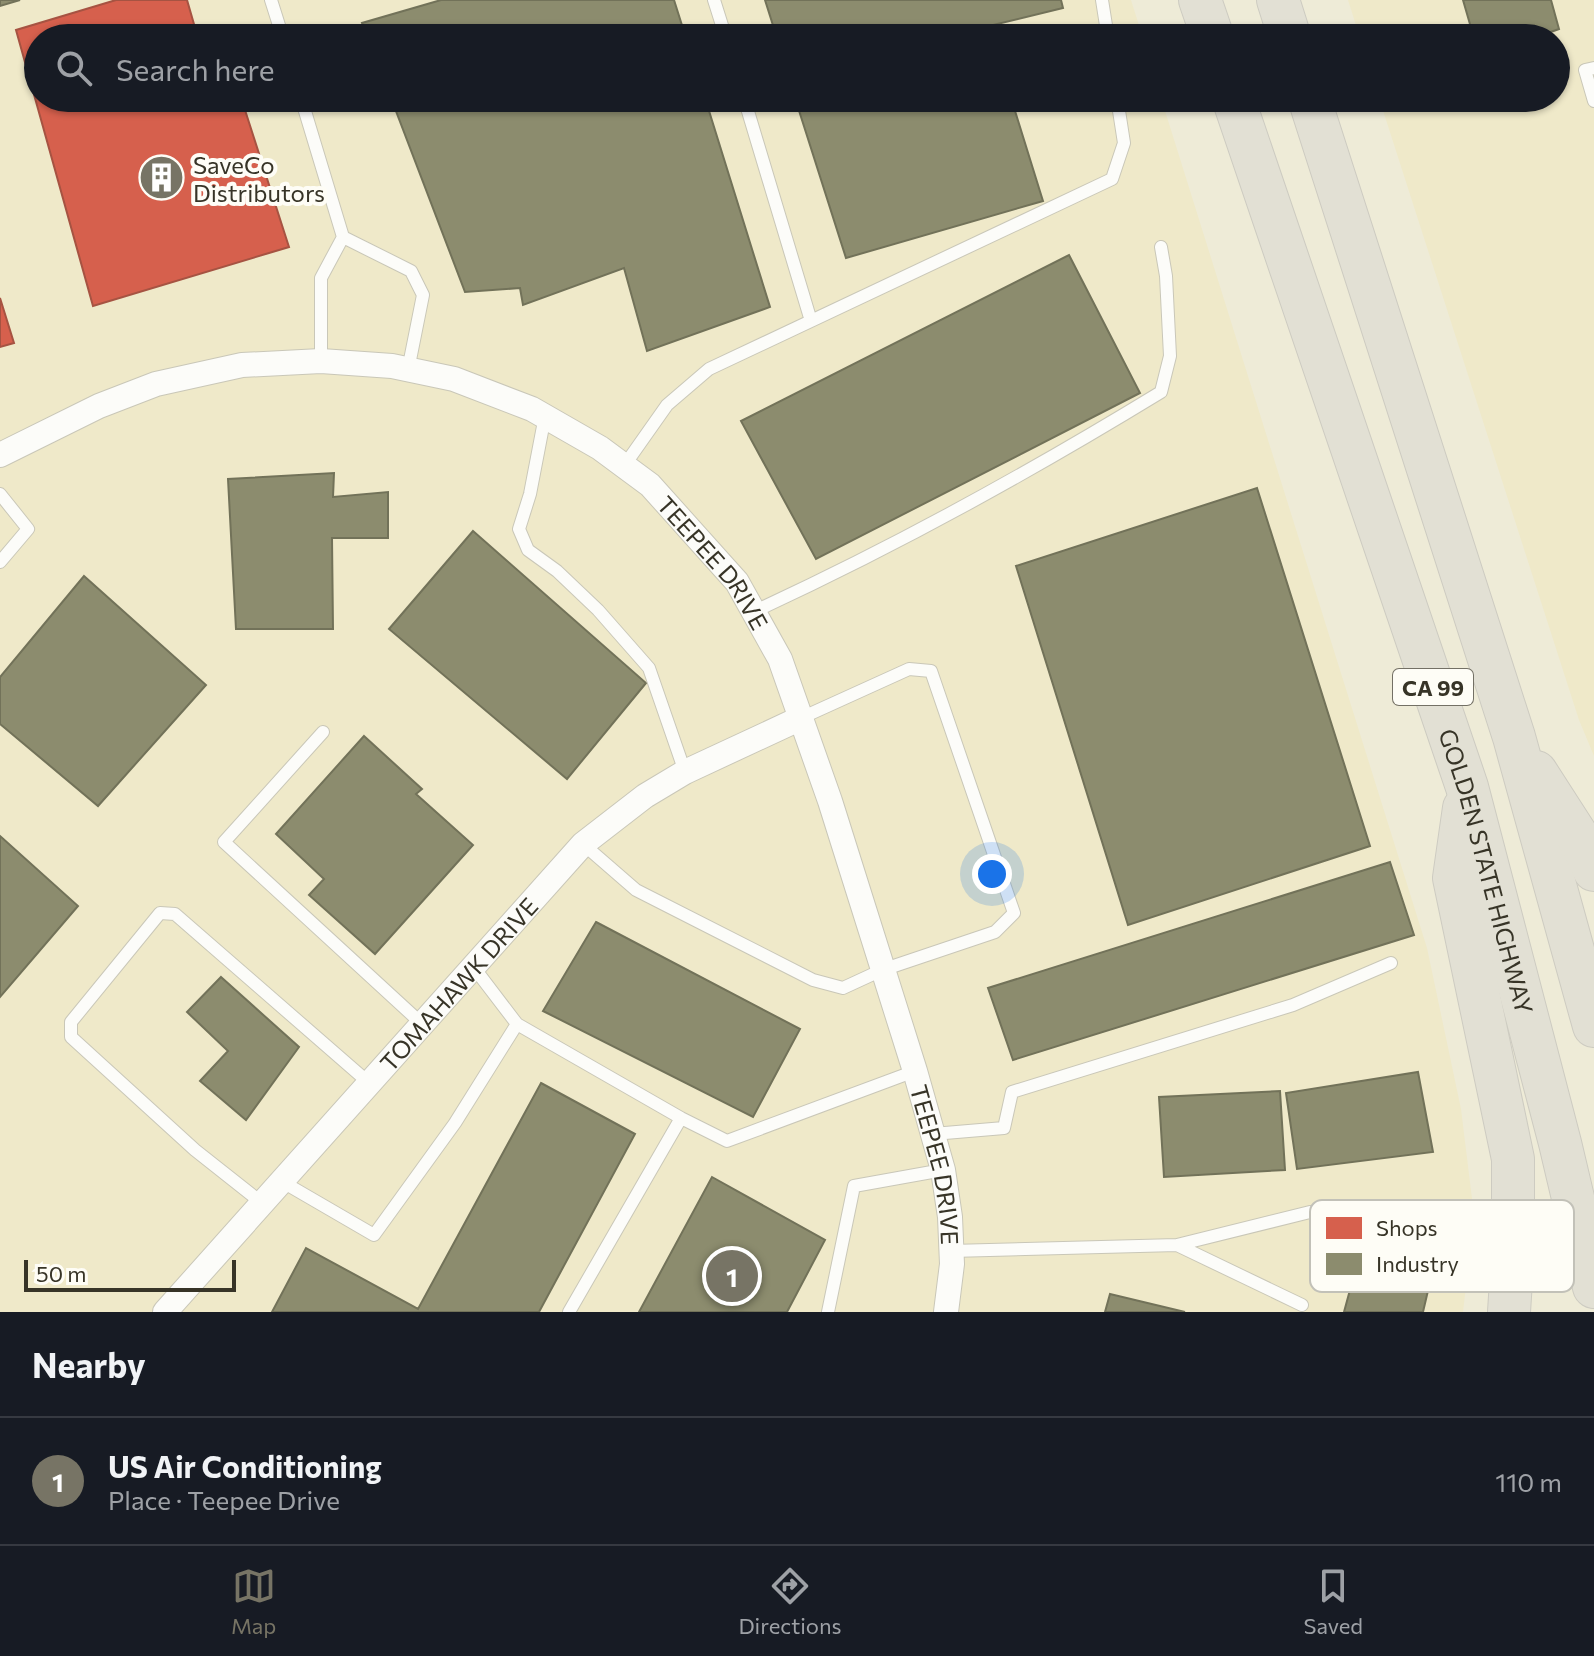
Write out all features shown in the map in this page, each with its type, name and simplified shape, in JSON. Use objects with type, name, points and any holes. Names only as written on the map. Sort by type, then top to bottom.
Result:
[{"type":"highway","points":[[1200,0],[1208,24]]},
{"type":"highway","points":[[1278,0],[1286,24]]},
{"type":"highway","name":"GOLDEN STATE HIGHWAY","points":[[1238,112],[1467,787],[1573,1200]]},
{"type":"highway","name":"CA 99","points":[[1313,112],[1514,737],[1594,1026]]},
{"type":"highway","points":[[1514,737],[1583,845],[1594,870]]},
{"type":"highway","points":[[1467,787],[1454,878],[1513,1159],[1513,1200]]},
{"type":"highway","name":"GOLDEN STATE HIGHWAY","points":[[1574,1202],[1594,1287]]},
{"type":"highway","points":[[1509,1312],[1510,1292]]},
{"type":"street","name":"TEEPEE DRIVE","points":[[0,455],[99,406],[156,384],[242,365],[321,361],[408,370],[454,379],[545,416],[600,448],[650,485],[737,582],[780,659],[915,1071],[943,1170],[951,1251],[946,1312]]},
{"type":"street","name":"TOMAHAWK DRIVE","points":[[165,1312],[583,844],[645,796],[685,772],[801,718]]},
{"type":"lane","points":[[271,0],[279,24]]},
{"type":"lane","points":[[714,0],[722,24]]},
{"type":"lane","points":[[1102,0],[1106,24]]},
{"type":"lane","points":[[1594,68],[1585,70],[1594,101]]},
{"type":"lane","points":[[305,112],[343,237],[321,278],[321,361]]},
{"type":"lane","points":[[748,112],[811,321]]},
{"type":"lane","points":[[624,466],[667,405],[709,369],[1112,179],[1124,143],[1119,112]]},
{"type":"lane","points":[[343,237],[411,271],[423,295],[408,370]]},
{"type":"lane","points":[[755,611],[823,579],[1081,440],[1161,392],[1170,356],[1166,276],[1161,247]]},
{"type":"lane","points":[[545,416],[530,494],[519,529],[528,550],[557,571],[598,610],[649,668],[685,772]]},
{"type":"lane","points":[[0,494],[28,529],[0,562]]},
{"type":"lane","points":[[583,844],[636,890],[813,980],[843,988],[882,970],[995,932],[1014,913],[931,671],[909,669],[801,718]]},
{"type":"lane","points":[[323,732],[224,842],[421,1023]]},
{"type":"lane","points":[[262,1203],[195,1150],[71,1037],[71,1022],[160,913],[175,914],[368,1082]]},
{"type":"lane","points":[[933,1134],[1004,1128],[1012,1092],[1293,1005],[1391,963]]},
{"type":"lane","points":[[472,965],[517,1024],[727,1141],[915,1071]]},
{"type":"lane","points":[[281,1181],[374,1235],[455,1123],[517,1024]]},
{"type":"lane","points":[[569,1312],[681,1118]]},
{"type":"lane","points":[[828,1312],[854,1186],[943,1170]]},
{"type":"lane","points":[[951,1251],[1177,1245],[1310,1212]]},
{"type":"lane","points":[[1177,1245],[1302,1305]]},
{"type":"shaded area","points":[[0,0],[1131,0],[1139,24],[24,24],[24,112],[1165,112],[1427,948],[1461,1109],[1472,1200],[1310,1200],[1310,1292],[1465,1292],[1463,1312],[0,1312]]},
{"type":"shaded area","points":[[1348,0],[1594,0],[1594,756],[1579,720],[1384,112],[1570,112],[1570,24],[1356,24]]},
{"type":"building: Shops","name":"SaveCo Distributors","points":[[116,0],[187,0],[194,24],[36,24]]},
{"type":"building: Shops","name":"SaveCo Distributors","points":[[24,28],[24,59],[16,30]]},
{"type":"building: Shops","name":"SaveCo Distributors","points":[[39,112],[246,112],[289,247],[93,306]]},
{"type":"building: Shops","points":[[0,298],[14,343],[0,347]]},
{"type":"building: Industry","points":[[0,0],[20,0],[0,6]]},
{"type":"building: Industry","points":[[441,0],[674,0],[682,24],[362,24]]},
{"type":"building: Industry","points":[[765,0],[1061,0],[1063,8],[997,24],[773,24]]},
{"type":"building: Industry","points":[[1463,0],[1551,0],[1558,24],[1470,24]]},
{"type":"building: Industry","points":[[396,112],[709,112],[770,307],[647,351],[624,268],[523,305],[520,288],[465,292]]},
{"type":"building: Industry","points":[[799,112],[1015,112],[1043,201],[846,258]]},
{"type":"building: Industry","points":[[1069,255],[1140,393],[816,559],[741,421]]},
{"type":"building: Industry","points":[[334,473],[333,497],[388,492],[388,538],[332,538],[333,629],[236,629],[228,479]]},
{"type":"building: Industry","points":[[1257,488],[1370,846],[1128,925],[1016,566]]},
{"type":"building: Industry","points":[[473,531],[646,683],[567,779],[389,629]]},
{"type":"building: Industry","points":[[84,576],[206,685],[98,806],[0,724],[0,677]]},
{"type":"building: Industry","points":[[364,736],[422,789],[416,794],[473,845],[375,954],[309,895],[324,879],[276,834]]},
{"type":"building: Industry","points":[[0,836],[78,906],[0,997]]},
{"type":"building: Industry","points":[[1390,862],[1414,935],[1013,1060],[988,988]]},
{"type":"building: Industry","points":[[596,922],[800,1029],[753,1117],[543,1011]]},
{"type":"building: Industry","points":[[221,977],[299,1047],[246,1120],[200,1081],[228,1051],[187,1012]]},
{"type":"building: Industry","points":[[1418,1072],[1433,1152],[1297,1169],[1286,1093]]},
{"type":"building: Industry","points":[[541,1083],[635,1134],[539,1312],[272,1312],[306,1248],[418,1309]]},
{"type":"building: Industry","points":[[1280,1091],[1285,1170],[1164,1177],[1159,1097]]},
{"type":"building: Industry","points":[[712,1177],[825,1240],[787,1312],[639,1312]]},
{"type":"building: Industry","points":[[1349,1292],[1428,1292],[1423,1312],[1344,1312]]},
{"type":"building: Industry","points":[[1110,1294],[1185,1312],[1105,1312]]},
{"type":"place","name":"SaveCo Distributors","points":[[162,178]]},
{"type":"place","name":"US Air Conditioning","points":[[732,1276]]}]
